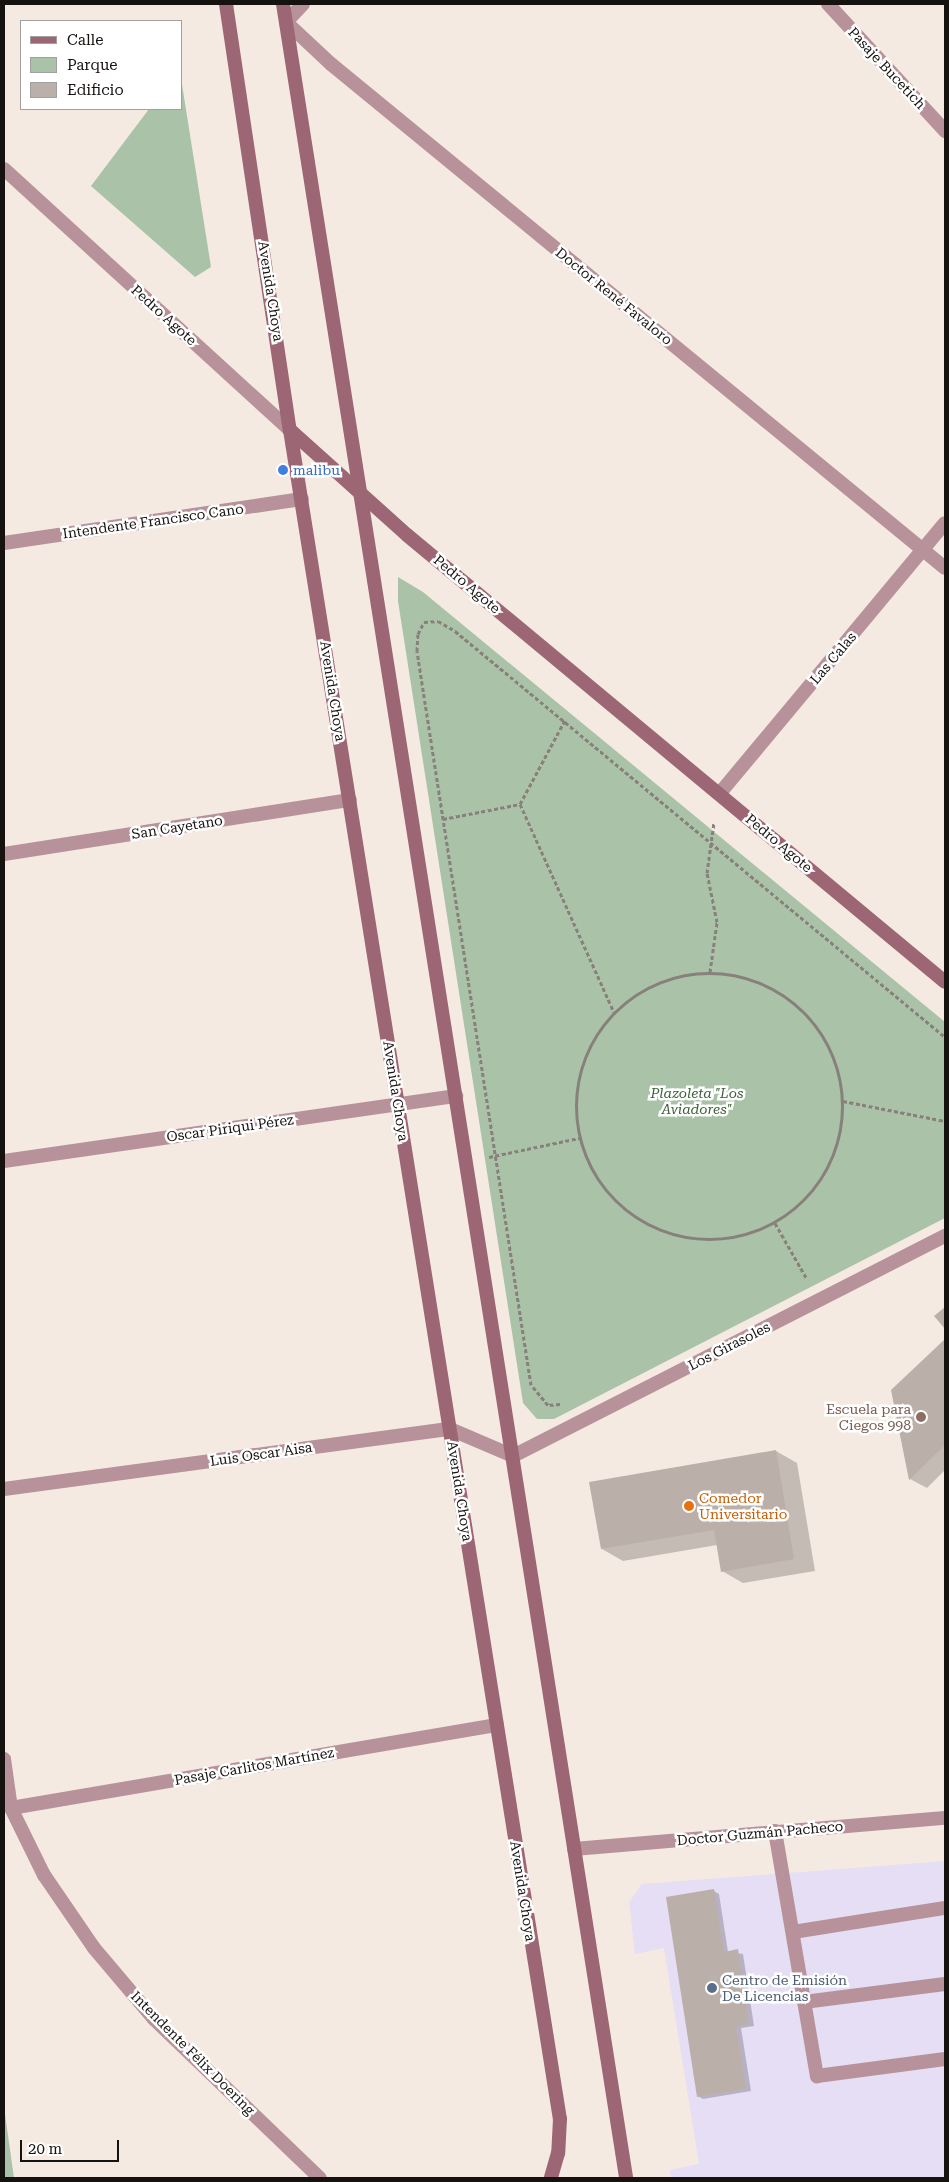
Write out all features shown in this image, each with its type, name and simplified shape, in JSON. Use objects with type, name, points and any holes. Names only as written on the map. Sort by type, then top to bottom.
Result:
[{"type":"main road","name":"Avenida Choya","points":[[226,4],[290,430],[560,2119],[558,2153],[551,2178]]},
{"type":"main road","points":[[283,4],[626,2178]]},
{"type":"main road","name":"Pedro Agote","points":[[290,430],[407,535],[720,793],[945,982]]},
{"type":"street","points":[[286,22],[303,4]]},
{"type":"street","name":"Pasaje Bucetich","points":[[828,4],[945,131]]},
{"type":"street","name":"Doctor René Favaloro","points":[[286,22],[331,64],[945,568]]},
{"type":"street","name":"Pedro Agote","points":[[4,169],[290,430]]},
{"type":"street","name":"Intendente Francisco Cano","points":[[4,542],[302,498]]},
{"type":"street","name":"Las Calas","points":[[720,793],[945,523]]},
{"type":"street","name":"San Cayetano","points":[[4,854],[350,800]]},
{"type":"street","name":"Oscar Piriqui Pérez","points":[[4,1161],[456,1096]]},
{"type":"street","name":"Los Girasoles","points":[[513,1456],[945,1236]]},
{"type":"street","points":[[450,1429],[513,1456]]},
{"type":"street","name":"Luis Oscar Aisa","points":[[4,1489],[450,1429]]},
{"type":"street","name":"Pasaje Carlitos Martínez","points":[[11,1808],[497,1725]]},
{"type":"street","name":"Intendente Félix Doering","points":[[4,1759],[11,1808],[44,1876],[94,1948],[154,2019],[320,2178]]},
{"type":"street","name":"Doctor Guzmán Pacheco","points":[[574,1849],[945,1818]]},
{"type":"street","points":[[775,1831],[817,2076],[945,2059]]},
{"type":"street","points":[[793,1932],[945,1908]]},
{"type":"street","points":[[804,2002],[945,1984]]},
{"type":"path","points":[[563,1404],[548,1405],[532,1385],[417,651],[418,634],[424,622],[438,621],[455,631],[565,720],[945,1037]]},
{"type":"path","points":[[520,804],[565,720]]},
{"type":"path","points":[[710,972],[717,922],[707,873],[710,842],[720,793]]},
{"type":"path","points":[[443,819],[520,804]]},
{"type":"path","points":[[520,804],[614,1012]]},
{"type":"path","points":[[710,972],[751,978],[788,996],[817,1025],[836,1061],[843,1101],[840,1137],[826,1171],[804,1200],[775,1223],[737,1238],[696,1240],[656,1229],[621,1208],[594,1176],[579,1138],[575,1104],[580,1071],[594,1040],[614,1012],[640,992],[670,978],[710,972]]},
{"type":"path","points":[[843,1101],[945,1121]]},
{"type":"path","points":[[466,1162],[579,1138]]},
{"type":"path","points":[[775,1223],[808,1280]]},
{"type":"path","points":[[799,1285],[816,1276]]},
{"type":"shaded area","points":[[945,1861],[945,2178],[671,2178],[670,2170],[699,2164],[664,1948],[635,1954],[629,1902],[642,1884]]},
{"type":"green space","points":[[182,84],[211,267],[195,277],[91,186],[148,110],[182,110]]},
{"type":"green space","name":"Plazoleta \"Los Aviadores\"","points":[[398,577],[423,592],[945,1022],[945,1218],[554,1419],[537,1419],[523,1403],[398,601]]},
{"type":"green space","points":[[4,2107],[14,2178],[4,2178]]},
{"type":"building","points":[[945,1307],[945,1329],[934,1316]]},
{"type":"building","name":"Escuela para Ciegos 998","points":[[945,1339],[945,1445],[909,1480],[891,1390]]},
{"type":"building","name":"Comedor Universitario","points":[[776,1450],[794,1559],[721,1572],[714,1530],[601,1549],[589,1482]]},
{"type":"building","name":"Centro de Emisión De Licencias","points":[[714,1889],[724,1952],[738,1949],[749,2024],[736,2026],[746,2089],[697,2097],[666,1897]]},
{"type":"place","name":"malibu","points":[[283,470]]},
{"type":"place","name":"Escuela para Ciegos 998","points":[[921,1417]]},
{"type":"place","name":"Comedor Universitario","points":[[689,1506]]},
{"type":"place","name":"Centro de Emisión De Licencias","points":[[712,1988]]}]
